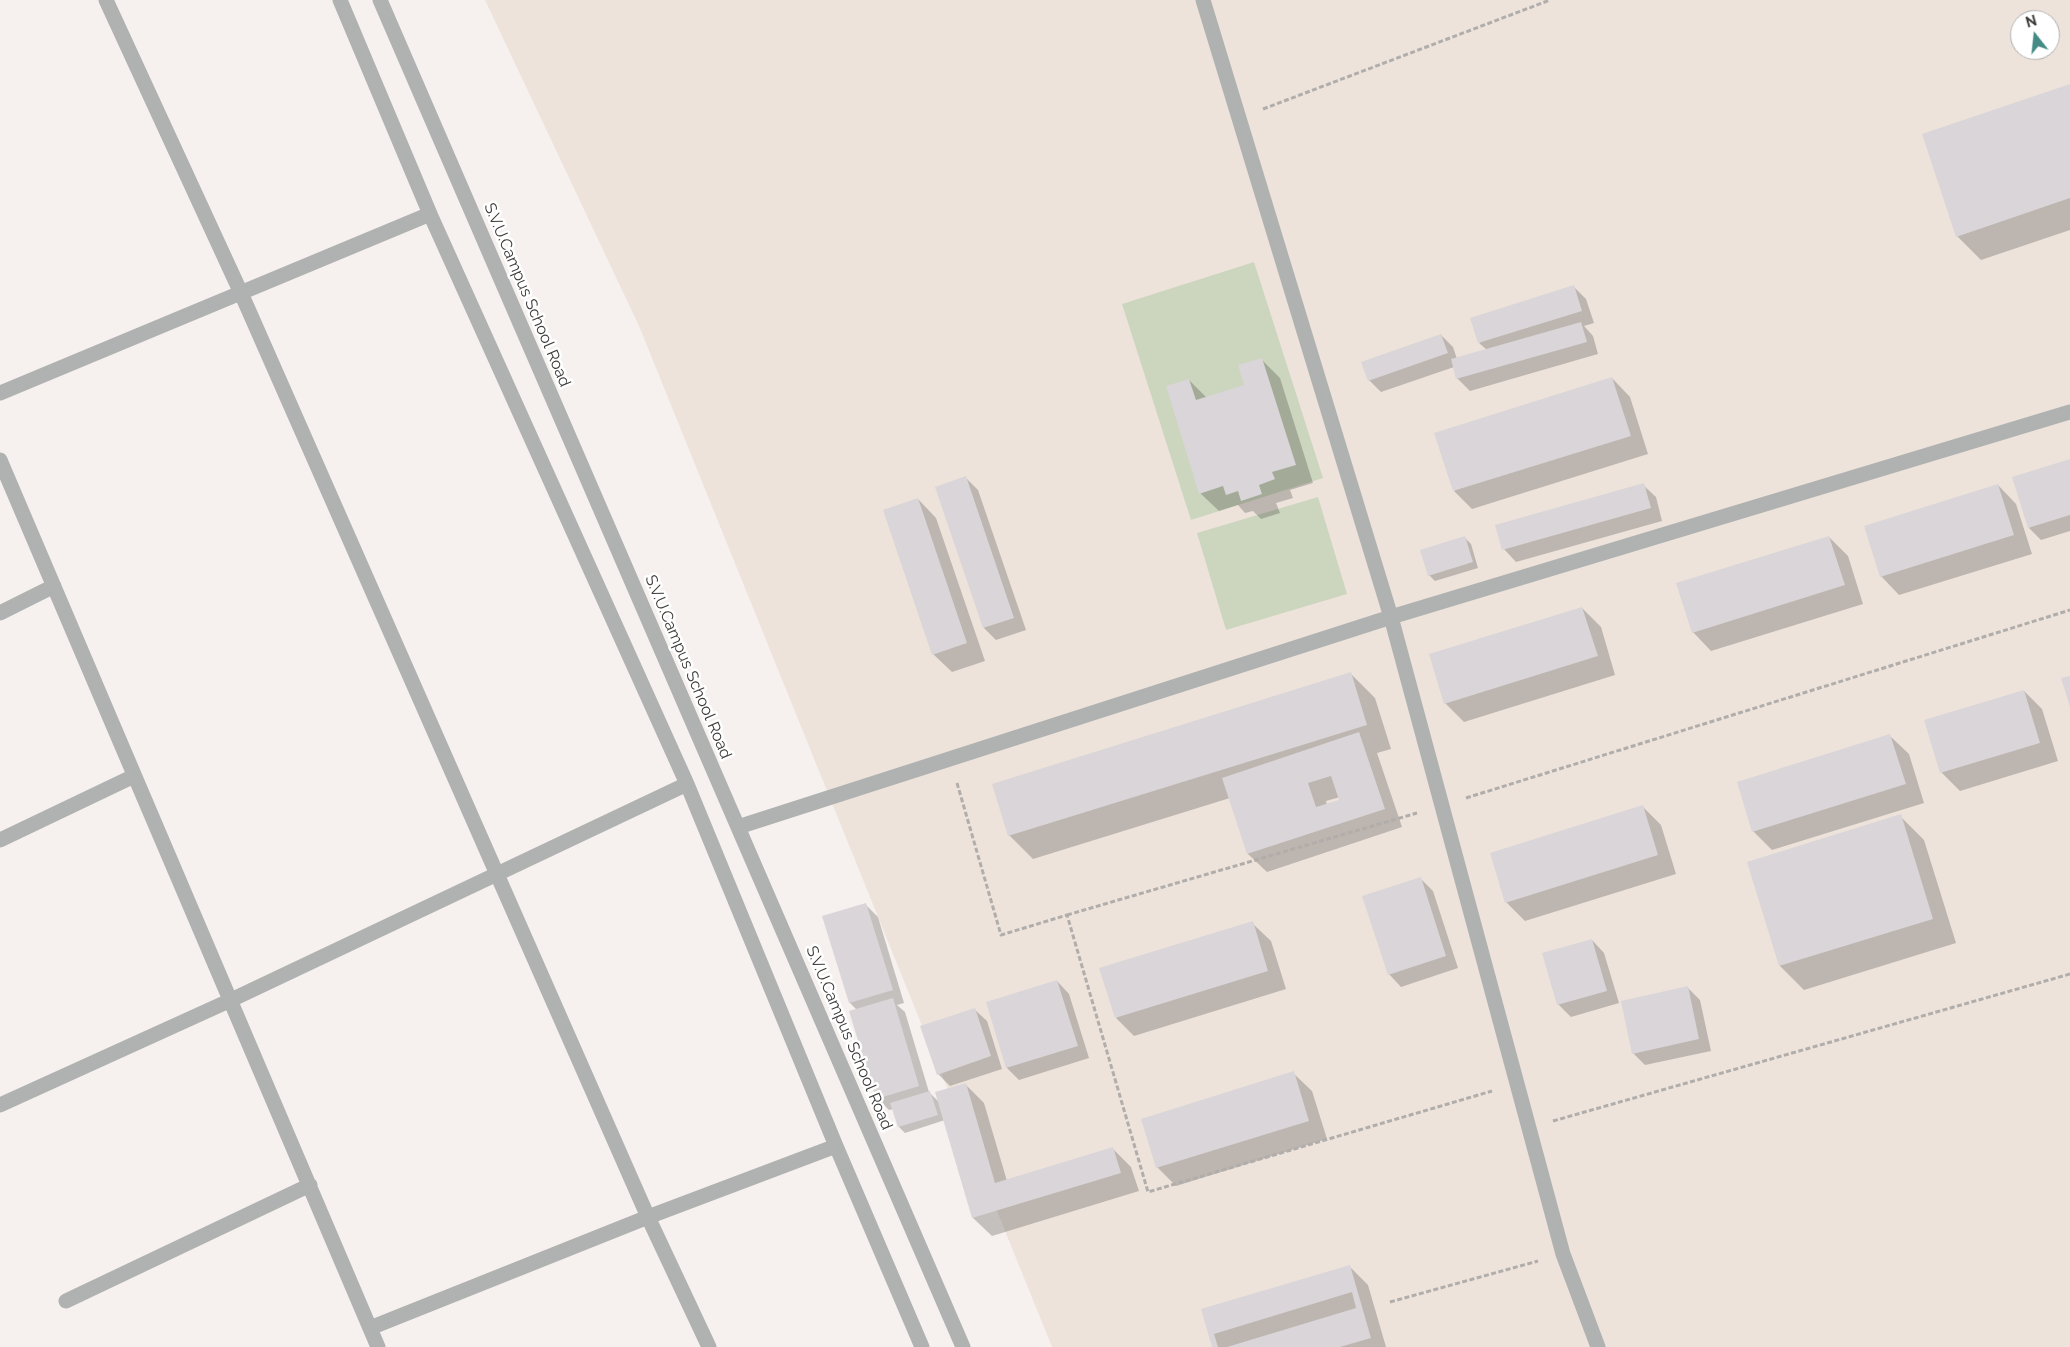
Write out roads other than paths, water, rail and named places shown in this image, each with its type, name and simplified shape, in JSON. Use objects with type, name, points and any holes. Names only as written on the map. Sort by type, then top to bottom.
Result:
[{"type":"street","points":[[106,0],[241,293],[648,1216],[709,1347]]},
{"type":"street","points":[[340,0],[430,214],[686,784],[836,1146],[922,1347]]},
{"type":"street","name":"S.V.U.Campus School Road","points":[[380,0],[964,1347]]},
{"type":"street","points":[[1203,0],[1391,617],[1563,1254],[1598,1347]]},
{"type":"street","points":[[0,393],[430,214]]},
{"type":"street","points":[[738,827],[1391,617],[2070,412]]},
{"type":"street","points":[[0,460],[378,1347]]},
{"type":"street","points":[[0,613],[54,586]]},
{"type":"street","points":[[0,840],[134,776]]},
{"type":"street","points":[[0,1105],[230,1000],[686,784]]},
{"type":"street","points":[[370,1328],[648,1216],[836,1146]]},
{"type":"street","points":[[66,1301],[310,1185]]}]
